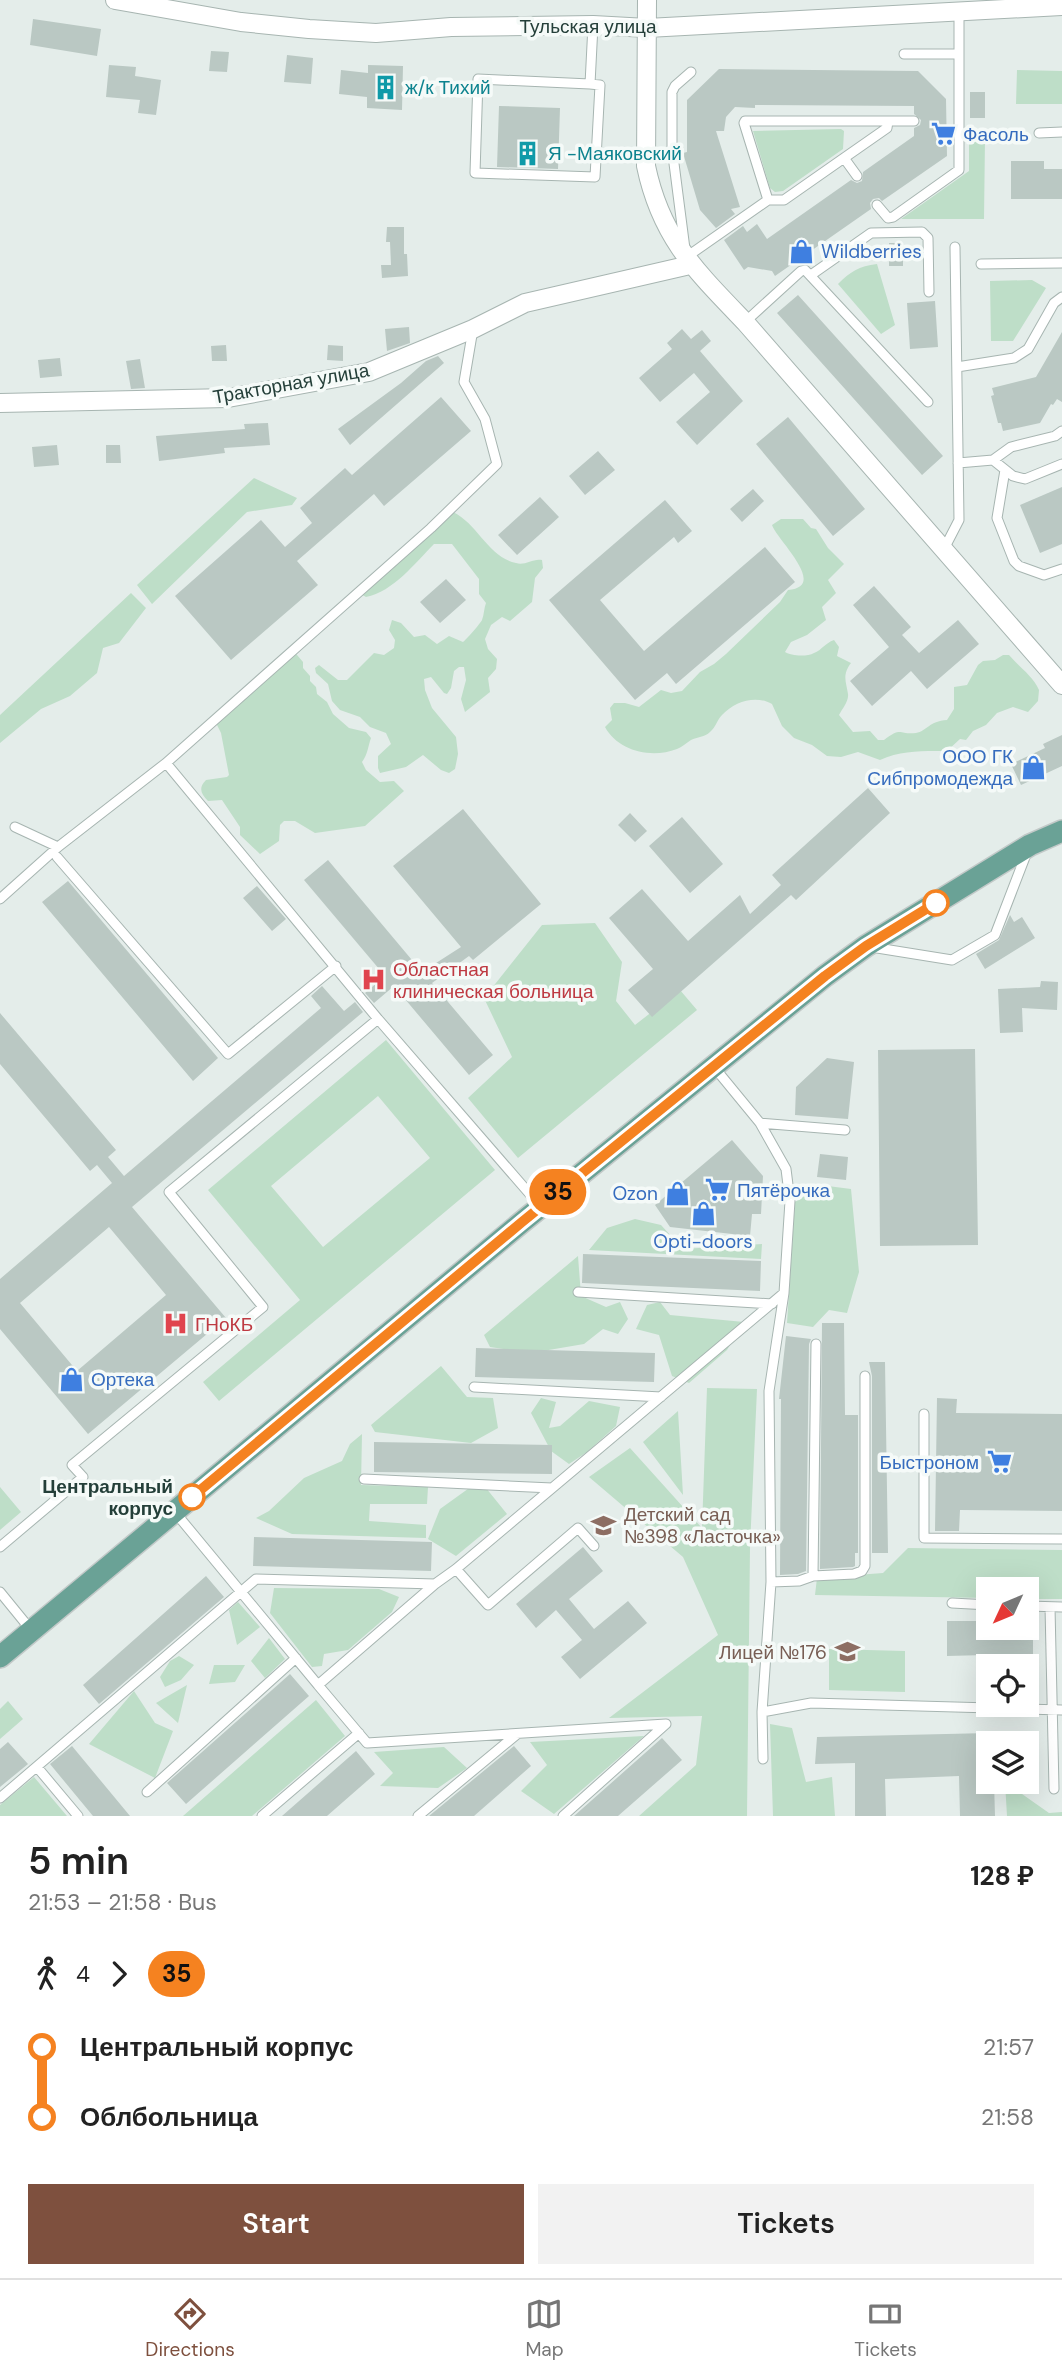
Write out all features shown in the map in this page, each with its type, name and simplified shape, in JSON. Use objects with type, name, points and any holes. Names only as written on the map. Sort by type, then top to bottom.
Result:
[{"type":"main road","points":[[0,1657],[541,1207],[713,1066],[866,946],[1030,845],[1062,831]]},
{"type":"street","name":"Тульская улица","points":[[115,0],[241,22],[362,32],[451,27],[593,25],[647,28],[1062,6]]},
{"type":"street","points":[[647,0],[646,166],[651,191],[662,218],[688,262],[745,322],[1062,685]]},
{"type":"street","name":"Тракторная улица","points":[[0,403],[228,398],[369,372],[472,329],[525,303],[688,262]]},
{"type":"lane","points":[[877,205],[888,218],[893,217],[956,173],[960,165],[959,11]]},
{"type":"lane","points":[[590,83],[593,25]]},
{"type":"lane","points":[[904,54],[959,54]]},
{"type":"lane","points":[[691,72],[672,92],[672,148],[688,262],[768,200],[783,200],[887,128],[888,121]]},
{"type":"lane","points":[[478,79],[590,83],[600,85],[596,177],[475,173],[478,79]]},
{"type":"lane","points":[[768,200],[745,121],[914,121]]},
{"type":"lane","points":[[947,121],[960,121]]},
{"type":"lane","points":[[1039,132],[1062,132]]},
{"type":"lane","points":[[844,158],[857,176]]},
{"type":"lane","points":[[811,275],[871,233],[922,232],[928,238],[929,292]]},
{"type":"lane","points":[[944,549],[959,520],[955,247]]},
{"type":"lane","points":[[981,264],[1062,263]]},
{"type":"lane","points":[[745,322],[805,270],[928,402]]},
{"type":"lane","points":[[957,367],[1014,358],[1021,354],[1028,349],[1054,303],[1062,296]]},
{"type":"lane","points":[[0,899],[166,763],[431,528],[497,464],[485,419],[464,382],[472,329]]},
{"type":"lane","points":[[958,463],[993,460],[1011,447],[1055,436],[1062,431]]},
{"type":"lane","points":[[993,460],[1013,476],[1025,479],[1062,464]]},
{"type":"lane","points":[[1005,470],[997,518],[1014,561],[1019,566],[1044,575],[1062,569]]},
{"type":"lane","points":[[166,763],[379,1019],[541,1207]]},
{"type":"lane","points":[[15,827],[58,852],[228,1054],[335,966]]},
{"type":"lane","points":[[866,946],[951,960],[995,935],[1030,845]]},
{"type":"lane","points":[[0,1547],[83,1477],[72,1465],[263,1307],[169,1192],[379,1019]]},
{"type":"lane","points":[[713,1066],[760,1123],[786,1169],[790,1201],[784,1293],[769,1391],[771,1582],[762,1712],[762,1759]]},
{"type":"lane","points":[[760,1123],[845,1130]]},
{"type":"lane","points":[[578,1292],[772,1304]]},
{"type":"lane","points":[[318,1685],[784,1293]]},
{"type":"lane","points":[[813,1576],[816,1344]]},
{"type":"lane","points":[[771,1582],[854,1574],[862,1571],[865,1566],[865,1376]]},
{"type":"lane","points":[[474,1388],[661,1396]]},
{"type":"lane","points":[[924,1414],[924,1538],[1062,1539]]},
{"type":"lane","points":[[363,1479],[552,1488]]},
{"type":"lane","points":[[174,1511],[367,1743],[666,1724],[563,1816]]},
{"type":"lane","points":[[456,1569],[488,1605],[579,1528],[594,1546]]},
{"type":"lane","points":[[0,1798],[257,1579],[435,1584]]},
{"type":"lane","points":[[0,1592],[31,1630]]},
{"type":"lane","points":[[952,1604],[976,1605]]},
{"type":"lane","points":[[1040,1607],[1062,1607]]},
{"type":"lane","points":[[1050,1607],[1054,1789]]},
{"type":"lane","points":[[147,1792],[296,1658]]},
{"type":"lane","points":[[762,1712],[811,1703],[1062,1710]]},
{"type":"lane","points":[[262,1816],[359,1733]]},
{"type":"lane","points":[[418,1816],[516,1735]]},
{"type":"lane","points":[[37,1767],[78,1816]]},
{"type":"green space","points":[[1017,70],[1062,71],[1062,104],[1016,104]]},
{"type":"green space","points":[[753,131],[844,131],[843,149],[783,191],[775,192],[770,188]]},
{"type":"green space","points":[[969,139],[985,139],[984,219],[901,219],[969,171]]},
{"type":"green space","points":[[877,264],[895,325],[881,334],[838,284],[855,270]]},
{"type":"green space","points":[[1032,280],[1046,288],[1013,341],[991,341],[990,281]]},
{"type":"green space","points":[[254,478],[297,498],[292,505],[247,512],[152,604],[137,585]]},
{"type":"green space","points":[[453,512],[462,517],[506,560],[519,564],[542,560],[543,568],[535,578],[532,602],[510,621],[502,617],[491,625],[485,639],[488,649],[497,659],[496,669],[488,678],[490,692],[465,712],[461,699],[466,680],[464,667],[454,671],[447,694],[431,677],[424,679],[432,708],[456,737],[458,754],[455,769],[449,773],[441,770],[423,755],[406,767],[380,773],[378,756],[391,744],[386,733],[370,727],[360,717],[340,710],[332,701],[328,684],[316,673],[315,668],[319,665],[338,680],[347,680],[374,653],[384,655],[394,648],[395,640],[389,630],[392,620],[401,623],[414,637],[425,635],[437,644],[449,636],[463,642],[473,632],[482,620],[486,603],[479,594],[479,579],[452,544],[434,544],[395,583],[376,594],[366,597],[359,593]]},
{"type":"green space","points":[[781,519],[803,519],[811,528],[816,529],[828,548],[844,564],[828,580],[836,593],[822,607],[826,620],[807,635],[791,642],[785,652],[799,656],[811,654],[834,640],[839,647],[837,656],[851,663],[846,675],[847,699],[839,715],[853,732],[870,731],[878,740],[884,740],[898,732],[916,733],[936,722],[947,720],[954,709],[954,687],[967,685],[983,661],[995,660],[1003,655],[1009,655],[1033,680],[1039,690],[1038,701],[1028,712],[1013,707],[997,713],[986,725],[973,731],[966,740],[960,739],[947,751],[905,753],[880,760],[858,752],[841,757],[827,756],[812,745],[794,738],[782,726],[772,704],[759,700],[733,706],[722,715],[708,734],[667,752],[636,751],[618,742],[605,727],[612,720],[610,708],[614,703],[639,707],[661,690],[671,693],[682,691],[700,672],[726,654],[780,602],[788,590],[799,587],[804,581],[797,562],[772,525]]},
{"type":"green space","points":[[131,593],[146,608],[119,643],[103,648],[97,673],[70,696],[41,709],[0,743],[0,715]]},
{"type":"green space","points":[[292,649],[303,662],[303,668],[316,687],[317,694],[327,702],[333,714],[349,728],[366,732],[371,738],[362,762],[366,770],[380,782],[394,781],[404,791],[365,826],[315,833],[295,821],[284,821],[280,825],[279,841],[260,854],[240,835],[240,827],[222,800],[208,801],[201,788],[206,780],[229,775],[221,733],[213,717]]},
{"type":"green space","points":[[595,923],[622,962],[616,1001],[635,1025],[680,990],[697,1010],[518,1158],[468,1098],[512,1057],[484,998],[542,925]]},
{"type":"green space","points":[[386,1040],[495,1170],[219,1401],[203,1382],[300,1300],[208,1190]],"holes":[[[378,1096],[430,1158],[323,1247],[271,1186]]]},
{"type":"green space","points":[[820,1185],[851,1189],[859,1272],[847,1313],[829,1310],[813,1327],[787,1323],[795,1202]]},
{"type":"green space","points":[[635,1219],[661,1225],[683,1249],[762,1244],[761,1259],[589,1250],[607,1228]]},
{"type":"green space","points":[[578,1256],[581,1296],[606,1307],[620,1302],[628,1319],[618,1334],[603,1329],[584,1344],[531,1353],[490,1347],[484,1335]]},
{"type":"green space","points":[[660,1302],[670,1315],[744,1322],[727,1350],[689,1383],[672,1376],[659,1335],[636,1329],[647,1305]]},
{"type":"green space","points":[[441,1366],[467,1397],[493,1398],[498,1428],[471,1443],[375,1432],[371,1425]]},
{"type":"green space","points":[[707,1388],[757,1389],[750,1547],[747,1816],[639,1816],[696,1765],[702,1716],[609,1718],[718,1635],[683,1557],[589,1477],[630,1448],[702,1528]]},
{"type":"green space","points":[[541,1398],[556,1402],[549,1428],[560,1426],[589,1401],[620,1407],[616,1426],[569,1464],[551,1451],[531,1413]]},
{"type":"green space","points":[[678,1411],[683,1495],[643,1442]]},
{"type":"green space","points":[[362,1434],[361,1485],[428,1487],[427,1504],[370,1504],[369,1521],[426,1525],[426,1538],[292,1534],[256,1518],[269,1511],[304,1478],[342,1461],[350,1444]]},
{"type":"green space","points":[[472,1486],[486,1488],[507,1514],[456,1556],[428,1539],[440,1509]]},
{"type":"green space","points":[[0,1487],[21,1512],[0,1530]]},
{"type":"green space","points":[[908,1548],[1062,1550],[1062,1599],[1040,1599],[1040,1577],[976,1577],[976,1598],[815,1595],[817,1578],[883,1573]]},
{"type":"green space","points":[[274,1588],[379,1589],[399,1597],[392,1612],[348,1650],[324,1654],[322,1666],[312,1667],[270,1613]]},
{"type":"green space","points":[[238,1602],[260,1627],[237,1645],[229,1610]]},
{"type":"green space","points":[[269,1638],[285,1659],[265,1678],[251,1661]]},
{"type":"green space","points":[[829,1649],[905,1651],[905,1692],[829,1690]]},
{"type":"green space","points":[[179,1656],[194,1665],[181,1680],[165,1687],[160,1677],[170,1661]]},
{"type":"green space","points":[[214,1665],[245,1665],[235,1682],[209,1684]]},
{"type":"green space","points":[[187,1685],[178,1723],[156,1703]]},
{"type":"green space","points":[[134,1691],[155,1723],[173,1731],[155,1778],[89,1744]]},
{"type":"green space","points":[[316,1700],[345,1736],[252,1816],[183,1816]]},
{"type":"green space","points":[[8,1701],[23,1719],[0,1739],[0,1709]]},
{"type":"green space","points":[[770,1724],[792,1728],[806,1782],[832,1777],[835,1816],[773,1816]]},
{"type":"green space","points":[[644,1736],[554,1814],[521,1791],[547,1765],[530,1742]]},
{"type":"green space","points":[[444,1747],[467,1768],[438,1788],[380,1786],[393,1773],[374,1752]]},
{"type":"green space","points":[[34,1777],[67,1816],[0,1816],[0,1805]]},
{"type":"green space","points":[[1006,1794],[1022,1794],[1049,1813],[1062,1812],[1062,1816],[1007,1816]]},
{"type":"building","points":[[33,19],[101,29],[97,56],[30,45]]},
{"type":"building","points":[[211,51],[229,52],[227,72],[209,71]]},
{"type":"building","points":[[287,55],[313,58],[311,84],[284,82]]},
{"type":"building","points":[[109,65],[136,67],[135,76],[161,80],[156,115],[138,113],[140,100],[106,97]]},
{"type":"building","name":"ж/к Тихий","points":[[368,65],[403,66],[402,110],[367,108],[367,97],[339,94],[341,70],[368,73]]},
{"type":"building","points":[[719,69],[918,71],[946,99],[947,156],[882,201],[879,198],[873,199],[870,203],[871,209],[775,276],[772,271],[748,267],[744,270],[724,240],[743,226],[747,232],[757,224],[767,239],[851,180],[857,183],[862,181],[863,172],[914,136],[914,128],[920,125],[921,120],[914,114],[914,106],[735,107],[726,117],[724,131],[716,131],[740,207],[731,209],[735,214],[716,228],[700,210],[683,153],[687,152],[687,100]]},
{"type":"building","points":[[970,92],[985,92],[985,118],[970,118]]},
{"type":"building","name":"Я -Маяковский","points":[[499,106],[560,108],[558,169],[497,167]]},
{"type":"building","points":[[1011,161],[1044,161],[1044,169],[1062,169],[1062,199],[1011,199]]},
{"type":"building","points":[[387,227],[404,227],[404,254],[407,254],[408,276],[382,278],[381,265],[391,265],[390,242],[386,242]]},
{"type":"building","points":[[889,243],[903,243],[903,266],[889,266]]},
{"type":"building","points":[[798,295],[943,456],[922,475],[777,313]]},
{"type":"building","points":[[935,301],[938,347],[910,349],[907,303]]},
{"type":"building","points":[[409,327],[410,343],[387,351],[385,329]]},
{"type":"building","points":[[682,329],[691,339],[702,330],[711,341],[700,351],[743,401],[697,445],[676,422],[710,392],[694,373],[660,402],[639,378],[672,349],[667,343]]},
{"type":"building","points":[[1062,332],[1062,402],[1057,399],[1051,404],[1040,423],[1003,431],[1001,423],[998,423],[991,396],[994,395],[992,388],[1036,377]]},
{"type":"building","points":[[226,345],[227,361],[212,361],[211,346]]},
{"type":"building","points":[[328,345],[343,346],[343,361],[327,360]]},
{"type":"building","points":[[438,356],[444,363],[350,445],[338,429],[401,383],[426,361]]},
{"type":"building","points":[[60,358],[62,376],[40,378],[38,360]]},
{"type":"building","points":[[140,359],[145,388],[131,389],[126,361]]},
{"type":"building","points":[[441,397],[471,431],[384,506],[374,494],[297,561],[318,585],[231,660],[175,596],[261,520],[285,547],[312,523],[300,508],[345,468],[352,475]]},
{"type":"building","points":[[788,417],[865,509],[833,536],[756,444]]},
{"type":"building","points":[[268,423],[270,445],[224,448],[225,453],[159,461],[156,436],[245,429],[244,424]]},
{"type":"building","points":[[57,445],[59,465],[34,467],[32,447]]},
{"type":"building","points":[[106,445],[120,445],[121,463],[106,463]]},
{"type":"building","points":[[598,451],[615,470],[585,495],[569,476]]},
{"type":"building","points":[[1062,487],[1062,544],[1040,553],[1020,505]]},
{"type":"building","points":[[753,489],[764,501],[742,522],[730,509]]},
{"type":"building","points":[[540,497],[559,517],[517,555],[498,535]]},
{"type":"building","points":[[665,500],[692,531],[678,543],[674,537],[600,600],[644,651],[765,547],[795,582],[676,684],[667,673],[635,700],[549,600]]},
{"type":"building","points":[[446,579],[466,600],[440,623],[420,602]]},
{"type":"building","points":[[874,586],[911,627],[902,635],[919,653],[958,620],[979,644],[927,689],[911,671],[872,706],[850,681],[889,647],[853,605]]},
{"type":"building","name":"ООО ГК Сибпромодежда","points":[[1062,735],[1062,766],[1021,785],[1011,764],[1045,748],[1043,744]]},
{"type":"building","points":[[868,788],[890,813],[796,900],[791,895],[652,1017],[628,990],[653,969],[609,918],[642,889],[688,941],[740,895],[750,914],[781,885],[772,875]]},
{"type":"building","points":[[463,809],[541,904],[473,960],[469,956],[432,983],[493,1055],[469,1075],[394,986],[374,1003],[365,993],[385,976],[304,880],[328,860],[422,972],[461,947],[393,866]]},
{"type":"building","points":[[630,813],[647,831],[635,842],[618,825]]},
{"type":"building","points":[[682,817],[723,864],[690,893],[649,846]]},
{"type":"building","points":[[68,881],[218,1058],[193,1081],[42,902]]},
{"type":"building","points":[[257,886],[286,919],[272,931],[243,898]]},
{"type":"building","points":[[1010,915],[1014,922],[1022,917],[1035,938],[985,969],[976,954],[999,940]]},
{"type":"building","points":[[1041,981],[1058,982],[1057,1010],[1022,1008],[1023,1032],[1000,1033],[998,989],[1040,987]]},
{"type":"building","points":[[322,986],[344,1011],[355,1002],[363,1012],[132,1207],[226,1318],[88,1434],[0,1329],[0,1279],[112,1183],[97,1165],[90,1171],[0,1064],[0,1013],[116,1150],[108,1157],[124,1176],[321,1008],[311,996]],"holes":[[[109,1227],[166,1295],[77,1371],[20,1303]]]},
{"type":"building","points":[[975,1049],[978,1245],[880,1246],[878,1050]]},
{"type":"building","points":[[827,1058],[854,1062],[848,1119],[795,1115],[796,1087]]},
{"type":"building","name":"Пятёрочка","points":[[732,1140],[763,1176],[761,1214],[752,1214],[750,1236],[670,1227],[655,1205]]},
{"type":"building","points":[[820,1154],[848,1157],[846,1180],[817,1177]]},
{"type":"building","points":[[583,1254],[761,1261],[760,1291],[582,1283]]},
{"type":"building","points":[[822,1323],[844,1323],[845,1415],[858,1415],[858,1553],[855,1553],[853,1567],[820,1569]]},
{"type":"building","points":[[786,1336],[811,1339],[806,1571],[780,1575],[779,1399]]},
{"type":"building","points":[[476,1348],[655,1353],[654,1382],[475,1377]]},
{"type":"building","points":[[869,1362],[885,1362],[888,1553],[872,1553],[872,1376]]},
{"type":"building","name":"Быстроном","points":[[937,1398],[957,1399],[956,1413],[1062,1414],[1062,1511],[960,1510],[959,1531],[935,1531]]},
{"type":"building","points":[[374,1442],[552,1445],[552,1474],[374,1472]]},
{"type":"building","points":[[254,1537],[432,1542],[431,1571],[253,1566]]},
{"type":"building","points":[[583,1547],[603,1571],[569,1599],[594,1629],[628,1601],[647,1623],[580,1679],[561,1657],[582,1640],[556,1610],[536,1628],[516,1604]]},
{"type":"building","points":[[206,1576],[224,1597],[99,1704],[83,1685]]},
{"type":"building","points":[[947,1621],[976,1621],[976,1640],[1033,1640],[1033,1654],[947,1656]]},
{"type":"building","points":[[290,1674],[309,1696],[186,1804],[167,1783]]},
{"type":"building","points":[[976,1733],[976,1794],[994,1794],[995,1816],[960,1816],[959,1776],[885,1779],[886,1816],[855,1816],[855,1763],[815,1764],[817,1737]]},
{"type":"building","points":[[662,1738],[682,1760],[618,1816],[574,1816]]},
{"type":"building","points":[[8,1742],[28,1764],[0,1787],[0,1749]]},
{"type":"building","points":[[72,1746],[130,1816],[93,1816],[50,1764]]},
{"type":"building","points":[[514,1746],[531,1766],[474,1816],[429,1816]]},
{"type":"building","points":[[356,1751],[375,1774],[327,1816],[282,1816]]},
{"type":"bus line","name":"35","points":[[192,1497],[522,1222],[825,976],[866,946],[936,903]]},
{"type":"place","name":"ж/к Тихий","points":[[385,87]]},
{"type":"place","name":"Фасоль","points":[[943,134]]},
{"type":"place","name":"Я -Маяковский","points":[[528,153]]},
{"type":"place","name":"Wildberries","points":[[801,251]]},
{"type":"place","name":"ООО ГК Сибпромодежда","points":[[1033,767]]},
{"type":"place","name":"Областная клиническая больница","points":[[373,980]]},
{"type":"place","name":"Пятёрочка","points":[[717,1190]]},
{"type":"place","name":"Ozon","points":[[678,1193]]},
{"type":"place","name":"Opti-doors","points":[[703,1213]]},
{"type":"place","name":"ГНоКБ","points":[[175,1324]]},
{"type":"place","name":"Ортека","points":[[71,1379]]},
{"type":"place","name":"Быстроном","points":[[999,1462]]},
{"type":"place","name":"Центральный корпус","points":[[192,1497]]},
{"type":"place","name":"Детский сад №398 «Ласточка»","points":[[604,1525]]},
{"type":"place","name":"Лицей №176","points":[[847,1652]]}]
